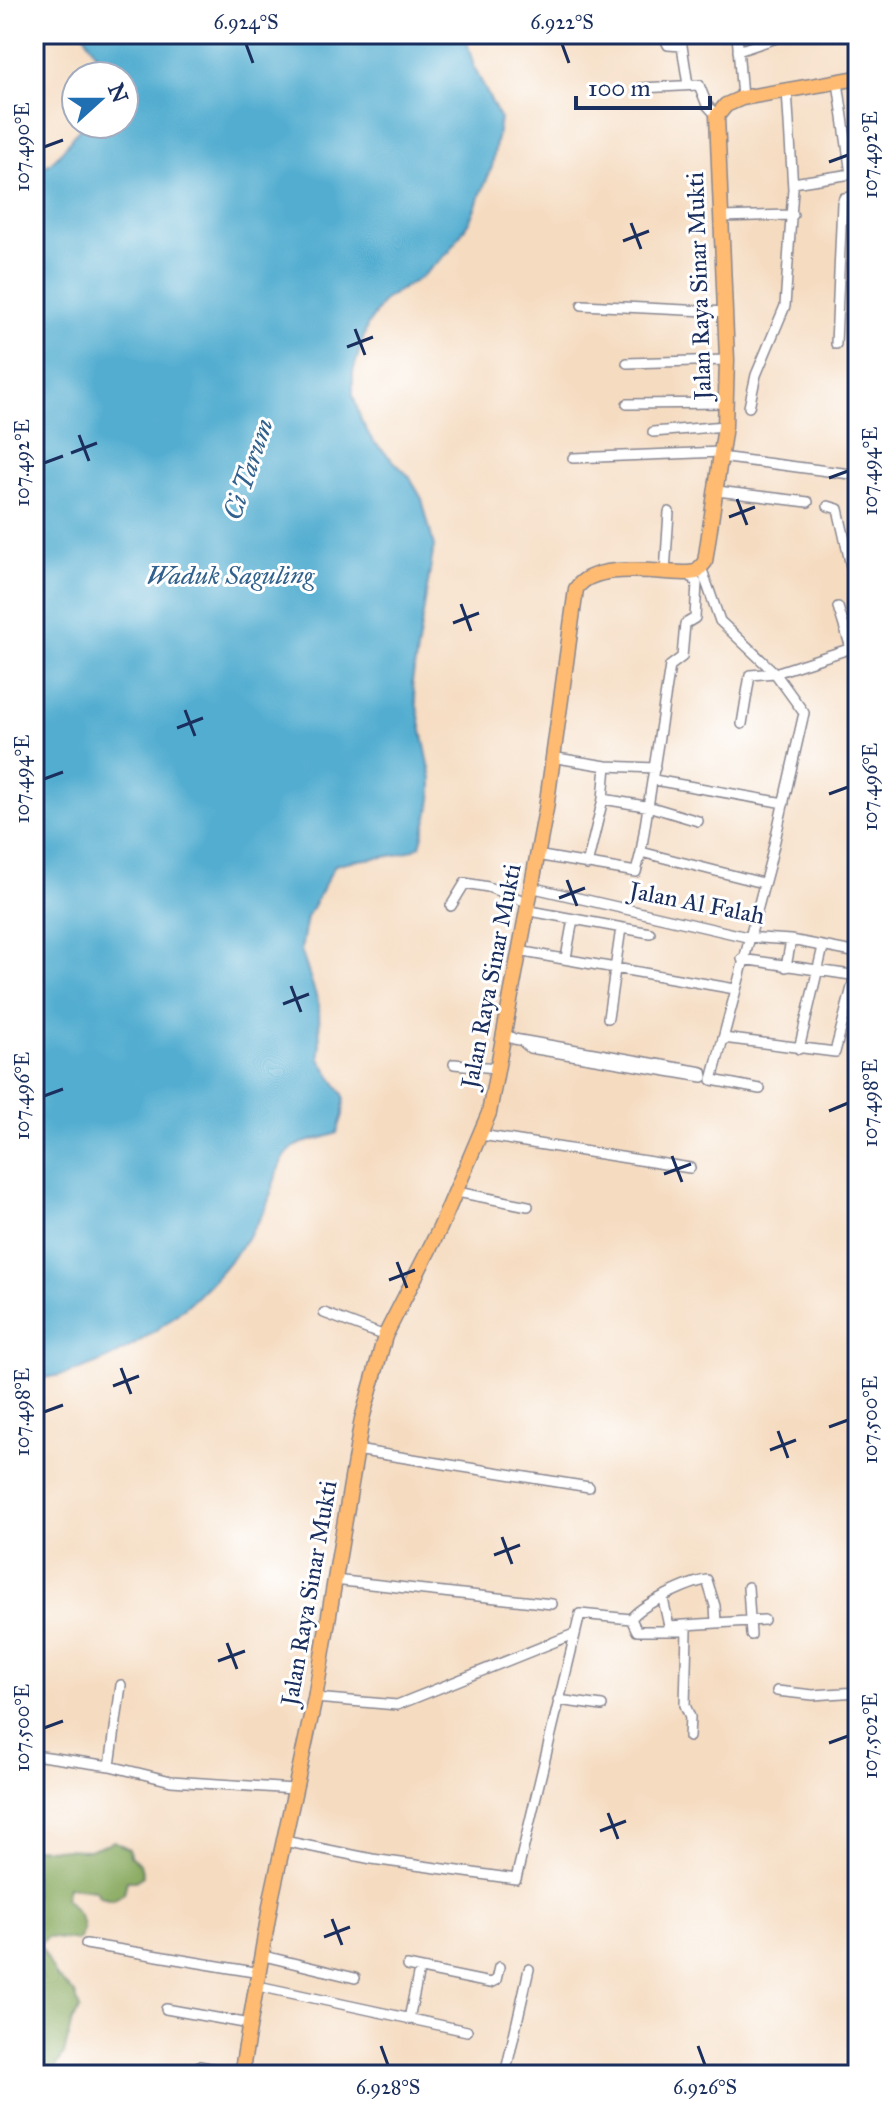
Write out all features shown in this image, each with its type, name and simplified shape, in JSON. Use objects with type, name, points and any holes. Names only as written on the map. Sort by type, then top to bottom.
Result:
[{"type":"highway","points":[[717,116],[726,105],[742,98],[858,78]]},
{"type":"highway","name":"Jalan Raya Sinar Mukti","points":[[242,2074],[294,1789],[315,1698],[356,1450],[385,1336],[457,1192],[481,1135],[546,809],[550,756],[578,585],[600,572],[694,570],[711,534],[725,426],[727,360],[717,116]]},
{"type":"street","points":[[663,34],[668,45],[682,46],[688,85]]},
{"type":"street","points":[[737,34],[742,98]]},
{"type":"street","points":[[738,51],[788,34]]},
{"type":"street","points":[[793,183],[854,174],[838,82]]},
{"type":"street","points":[[641,88],[701,87],[707,105],[717,116]]},
{"type":"street","points":[[749,407],[756,375],[785,306],[793,215],[787,90]]},
{"type":"street","points":[[836,344],[842,203],[844,198],[858,196]]},
{"type":"street","points":[[721,217],[793,215]]},
{"type":"street","points":[[582,305],[727,312]]},
{"type":"street","points":[[627,363],[727,360]]},
{"type":"street","points":[[627,404],[726,403]]},
{"type":"street","points":[[653,432],[725,426]]},
{"type":"street","points":[[573,458],[721,455],[858,475]]},
{"type":"street","points":[[717,491],[808,502]]},
{"type":"street","points":[[828,506],[838,509],[858,597]]},
{"type":"street","points":[[665,573],[669,512]]},
{"type":"street","points":[[694,570],[720,621],[775,673],[804,713],[784,803],[712,1080],[760,1089]]},
{"type":"street","points":[[536,855],[636,872],[651,807],[670,666],[682,657],[685,624],[695,618],[697,583],[694,570]]},
{"type":"street","points":[[742,724],[750,675],[775,673],[854,647],[838,607]]},
{"type":"street","points":[[550,756],[606,766],[655,768]]},
{"type":"street","points":[[587,865],[603,799],[606,766]]},
{"type":"street","points":[[654,780],[784,803]]},
{"type":"street","points":[[603,799],[651,807],[698,821]]},
{"type":"street","points":[[641,852],[763,883]]},
{"type":"street","points":[[451,906],[465,883],[527,900],[573,919],[650,933]]},
{"type":"street","name":"Jalan Al Falah","points":[[527,900],[858,953]]},
{"type":"street","points":[[566,958],[573,919]]},
{"type":"street","points":[[608,1018],[621,928]]},
{"type":"street","points":[[786,967],[791,940]]},
{"type":"street","points":[[799,1049],[823,947]]},
{"type":"street","points":[[518,951],[735,989]]},
{"type":"street","points":[[723,1038],[835,1052],[857,976],[742,959]]},
{"type":"street","points":[[503,1033],[528,1043],[703,1074],[701,1079],[612,1058]]},
{"type":"street","points":[[454,1064],[496,1068]]},
{"type":"street","points":[[481,1135],[690,1168]]},
{"type":"street","points":[[457,1192],[528,1206]]},
{"type":"street","points":[[324,1313],[385,1336]]},
{"type":"street","points":[[356,1450],[589,1487]]},
{"type":"street","points":[[334,1580],[552,1604]]},
{"type":"street","points":[[631,1619],[637,1612],[694,1582],[707,1580],[716,1622]]},
{"type":"street","points":[[748,1587],[751,1635]]},
{"type":"street","points":[[663,1599],[668,1625],[764,1620]]},
{"type":"street","points":[[284,1841],[372,1859],[516,1879],[574,1634],[582,1613],[631,1619]]},
{"type":"street","points":[[631,1619],[637,1631],[682,1629],[688,1633],[685,1705],[690,1717],[689,1737]]},
{"type":"street","points":[[315,1698],[397,1705],[574,1634]]},
{"type":"street","points":[[110,1766],[121,1685]]},
{"type":"street","points":[[777,1691],[813,1695],[858,1692]]},
{"type":"street","points":[[558,1700],[602,1706]]},
{"type":"street","points":[[34,1755],[110,1766],[171,1781],[294,1789]]},
{"type":"street","points":[[86,1944],[259,1980],[467,2031]]},
{"type":"street","points":[[264,1956],[355,1978]]},
{"type":"street","points":[[407,1966],[490,1983],[496,1980],[499,1967]]},
{"type":"street","points":[[505,2075],[529,1969]]},
{"type":"street","points":[[409,2019],[419,1970]]},
{"type":"street","points":[[166,2009],[250,2024]]},
{"type":"street","points":[[199,2066],[242,2074]]},
{"type":"green space","points":[[114,1841],[129,1849],[130,1856],[140,1864],[143,1876],[127,1881],[124,1893],[113,1900],[100,1897],[95,1890],[68,1887],[65,1898],[82,1923],[78,1941],[46,1937],[40,1945],[56,1976],[75,1994],[80,2009],[72,2021],[64,2054],[51,2075],[34,2075],[34,1848],[89,1850]]},
{"type":"water","name":"Waduk Saguling","points":[[84,34],[465,34],[474,67],[500,119],[492,167],[470,220],[449,252],[420,278],[384,300],[367,326],[353,372],[353,395],[361,420],[372,440],[409,476],[422,499],[434,546],[412,682],[432,779],[432,800],[420,846],[399,854],[335,865],[307,917],[301,950],[319,1005],[320,1059],[344,1096],[343,1115],[337,1133],[300,1144],[289,1152],[279,1167],[268,1203],[245,1241],[196,1297],[167,1322],[136,1344],[103,1361],[68,1373],[34,1379],[34,172],[56,158],[70,140],[140,140],[140,60],[99,60]]},
{"type":"water label","name":"Ci Tarum","points":[[248,469]]}]
